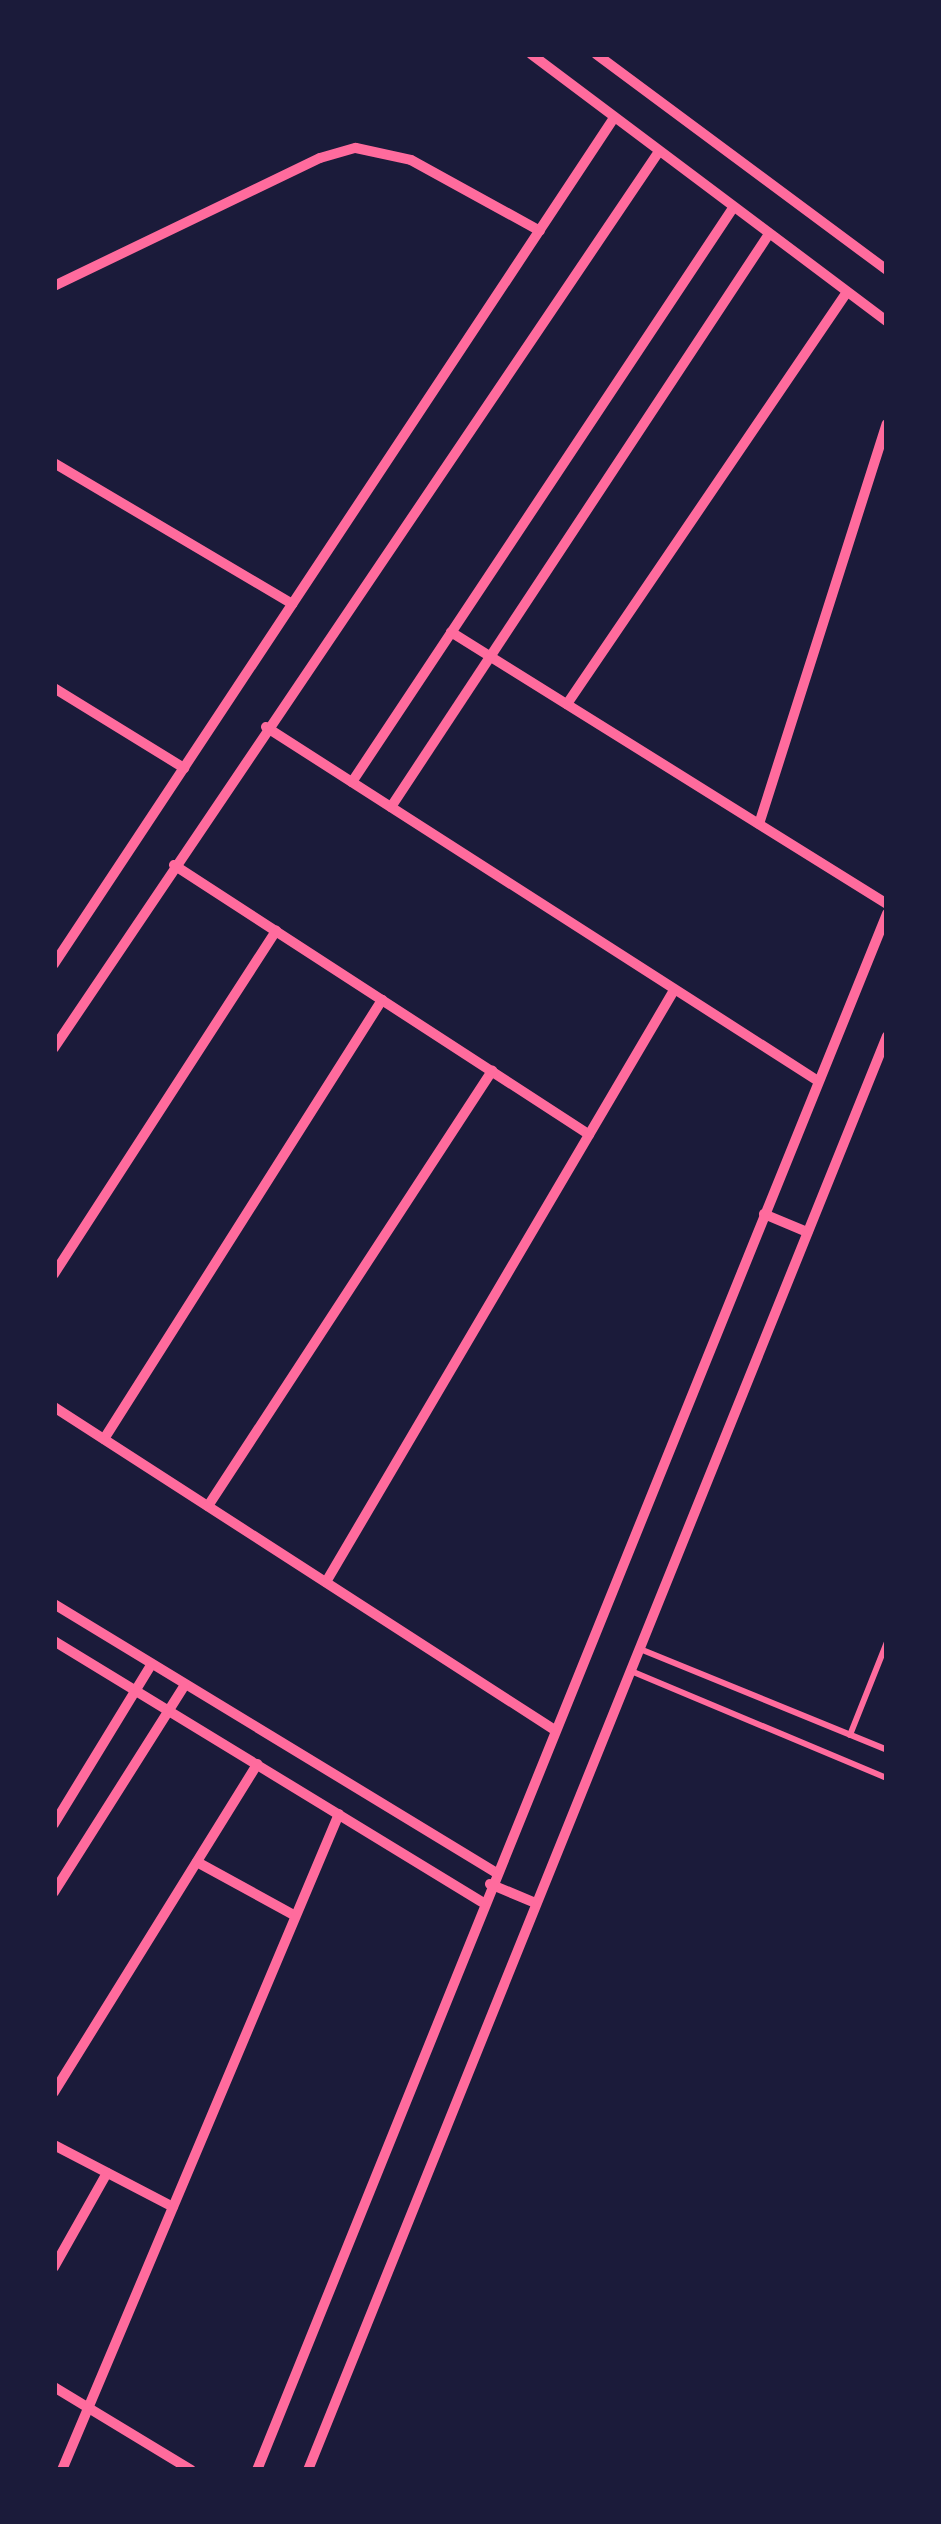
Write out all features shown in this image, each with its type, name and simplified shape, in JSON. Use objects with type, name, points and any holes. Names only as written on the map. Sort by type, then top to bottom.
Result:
[{"type":"street","points":[[531,54],[887,321]]},
{"type":"street","points":[[596,54],[887,270]]},
{"type":"street","points":[[54,964],[614,118]]},
{"type":"street","points":[[54,286],[320,158],[356,148],[411,160],[540,231]]},
{"type":"street","points":[[54,1048],[266,727],[658,153]]},
{"type":"street","points":[[352,782],[733,208]]},
{"type":"street","points":[[391,807],[769,234]]},
{"type":"street","points":[[567,704],[847,292]]},
{"type":"street","points":[[759,824],[887,424]]},
{"type":"street","points":[[54,464],[292,604]]},
{"type":"street","points":[[451,632],[887,904]]},
{"type":"street","points":[[54,688],[184,768]]},
{"type":"street","points":[[266,727],[818,1081]]},
{"type":"street","points":[[174,865],[589,1134]]},
{"type":"street","points":[[257,2470],[482,1902],[887,914]]},
{"type":"street","points":[[54,1274],[276,931]]},
{"type":"street","points":[[326,1582],[673,992]]},
{"type":"street","points":[[104,1439],[382,1000]]},
{"type":"street","points":[[308,2470],[533,1902],[887,1036]]},
{"type":"street","points":[[208,1506],[492,1071]]},
{"type":"street","points":[[764,1214],[807,1232]]},
{"type":"street","points":[[54,1407],[553,1729]]},
{"type":"street","points":[[54,1604],[533,1902]]},
{"type":"street","points":[[54,1640],[482,1902]]},
{"type":"street","points":[[54,1824],[152,1665]]},
{"type":"street","points":[[54,1892],[185,1685]]},
{"type":"street","points":[[54,2092],[257,1764]]},
{"type":"street","points":[[62,2470],[339,1814]]},
{"type":"street","points":[[197,1862],[294,1915]]},
{"type":"street","points":[[54,2145],[173,2207]]},
{"type":"street","points":[[54,2266],[107,2173]]},
{"type":"street","points":[[54,2387],[190,2470]]},
{"type":"lane","points":[[850,1735],[887,1642]]},
{"type":"lane","points":[[637,1647],[887,1750]]},
{"type":"lane","points":[[628,1670],[887,1778]]}]
